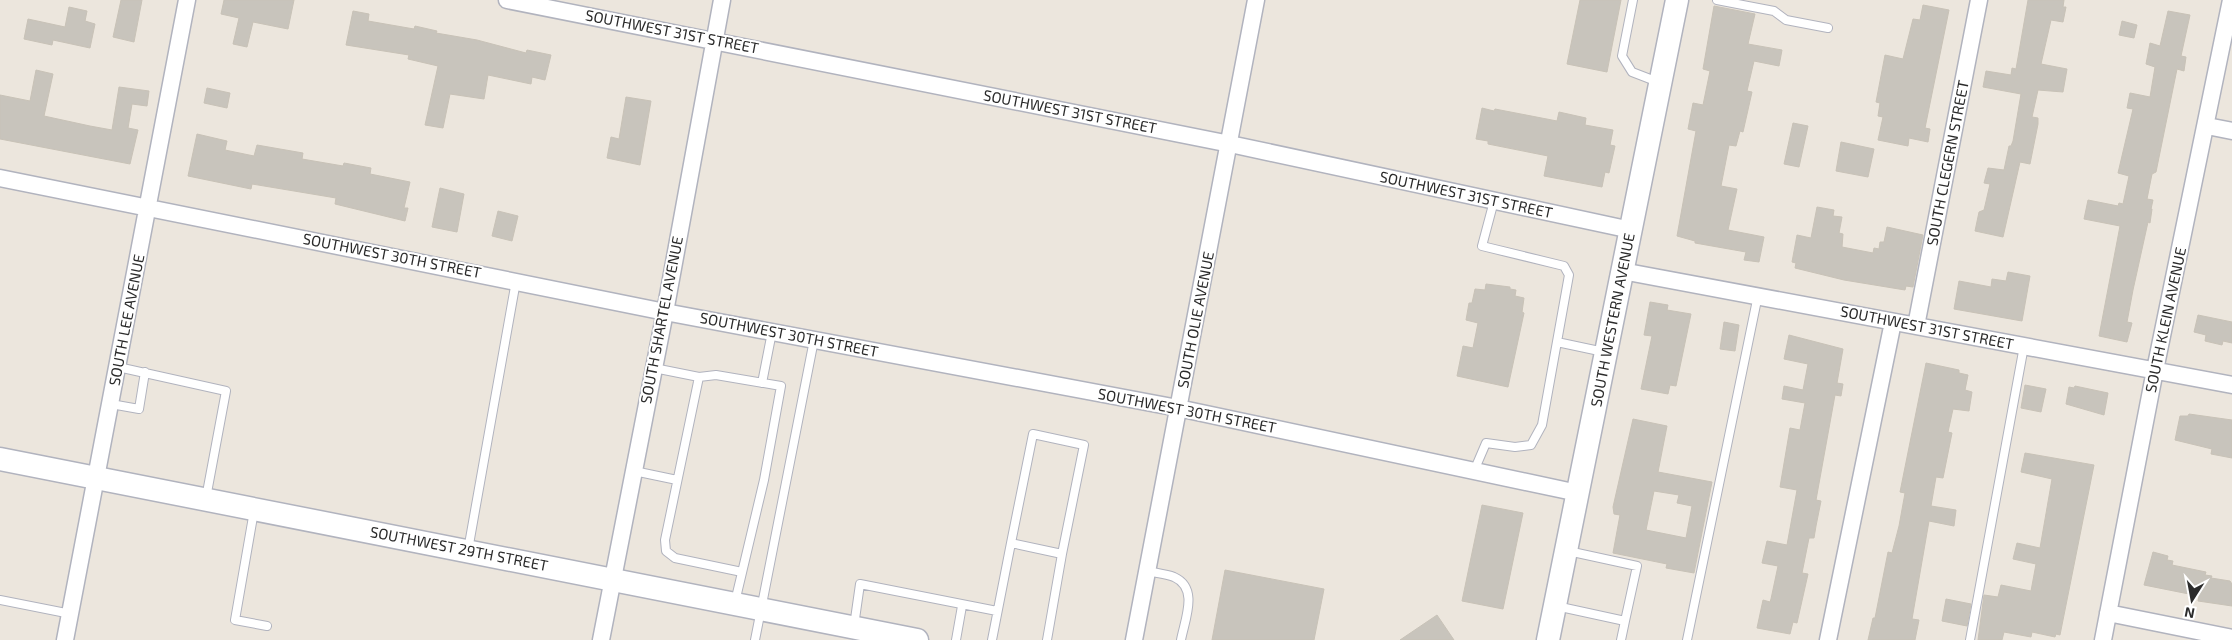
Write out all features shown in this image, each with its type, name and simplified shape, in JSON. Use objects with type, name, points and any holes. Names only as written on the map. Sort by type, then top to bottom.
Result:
[{"type":"main road","name":"SOUTH WESTERN AVENUE","points":[[1548,640],[1677,0]]},
{"type":"main road","name":"SOUTHWEST 29TH STREET","points":[[0,459],[917,640]]},
{"type":"street","name":"SOUTH LEE AVENUE","points":[[65,640],[187,0]]},
{"type":"street","name":"SOUTHWEST 31ST STREET","points":[[507,0],[1230,144],[1631,230]]},
{"type":"street","name":"SOUTH SHARTEL AVENUE","points":[[601,640],[665,312],[722,0]]},
{"type":"street","name":"SOUTH OLIE AVENUE","points":[[1134,640],[1256,0]]},
{"type":"street","name":"SOUTH CLEGERN STREET","points":[[1916,326],[1979,0]]},
{"type":"street","name":"SOUTH KLEIN AVENUE","points":[[2103,640],[2155,370],[2231,0]]},
{"type":"street","points":[[2206,126],[2232,130]]},
{"type":"street","name":"SOUTHWEST 30TH STREET","points":[[0,178],[665,312],[1178,408],[1578,493]]},
{"type":"street","name":"SOUTHWEST 31ST STREET","points":[[1622,271],[2232,385]]},
{"type":"street","points":[[1828,640],[1893,322]]},
{"type":"street","points":[[2108,613],[2232,638]]},
{"type":"lane","points":[[1633,0],[1622,56],[1632,72],[1660,83]]},
{"type":"lane","points":[[1717,0],[1774,11],[1786,20],[1828,28]]},
{"type":"lane","points":[[1474,471],[1486,443],[1515,447],[1531,445],[1542,425],[1569,275],[1564,266],[1482,246],[1494,201]]},
{"type":"lane","points":[[468,551],[516,281]]},
{"type":"lane","points":[[1687,640],[1758,295]]},
{"type":"lane","points":[[762,383],[772,332]]},
{"type":"lane","points":[[755,640],[814,340]]},
{"type":"lane","points":[[1557,342],[1606,352]]},
{"type":"lane","points":[[1970,640],[2024,346]]},
{"type":"lane","points":[[118,367],[226,391],[206,500]]},
{"type":"lane","points":[[654,368],[699,377],[716,375],[781,386],[764,480],[734,604]]},
{"type":"lane","points":[[111,404],[139,409],[145,372]]},
{"type":"lane","points":[[699,377],[665,540],[666,551],[670,555],[742,572]]},
{"type":"lane","points":[[992,640],[1033,434],[1084,445],[1047,640]]},
{"type":"lane","points":[[634,471],[677,480]]},
{"type":"lane","points":[[254,509],[235,620],[267,626]]},
{"type":"lane","points":[[1011,543],[1062,554]]},
{"type":"lane","points":[[1566,551],[1637,566],[1621,640]]},
{"type":"lane","points":[[1147,571],[1174,577],[1187,587],[1190,596],[1181,640]]},
{"type":"lane","points":[[853,627],[860,584],[962,606],[997,611]]},
{"type":"lane","points":[[0,600],[71,614]]},
{"type":"lane","points":[[956,640],[962,606]]},
{"type":"lane","points":[[1555,606],[1626,621]]},
{"type":"building","points":[[121,0],[142,0],[134,42],[113,37]]},
{"type":"building","points":[[224,0],[294,0],[288,29],[253,22],[247,47],[233,44],[239,18],[221,14]]},
{"type":"building","points":[[1580,0],[1621,0],[1607,72],[1567,64]]},
{"type":"building","points":[[2028,0],[2064,0],[2063,7],[2066,7],[2063,22],[2051,20],[2041,64],[2067,69],[2063,92],[2038,90],[2032,117],[2038,118],[2038,124],[2030,164],[2020,162],[2003,237],[1975,231],[1979,212],[1984,210],[1990,184],[1984,183],[1988,168],[2004,170],[2009,146],[2011,146],[2013,141],[2021,94],[1983,87],[1986,71],[2011,75],[2012,68],[2016,69]]},
{"type":"building","points":[[1923,5],[1949,10],[1925,128],[1930,129],[1928,142],[1909,138],[1908,146],[1878,140],[1883,117],[1878,116],[1880,103],[1876,102],[1885,55],[1903,59],[1913,19],[1920,20]]},
{"type":"building","points":[[1714,6],[1755,14],[1748,44],[1782,50],[1779,66],[1754,61],[1747,91],[1752,92],[1743,132],[1740,131],[1736,146],[1729,145],[1721,186],[1737,189],[1728,230],[1764,237],[1759,262],[1744,260],[1746,252],[1695,243],[1695,241],[1677,236],[1696,131],[1688,129],[1693,103],[1703,105],[1710,71],[1703,69]]},
{"type":"building","points":[[69,7],[87,11],[85,21],[95,24],[90,48],[53,40],[52,45],[24,39],[28,19],[65,27]]},
{"type":"building","points":[[353,11],[369,14],[368,21],[414,29],[415,26],[437,31],[436,33],[477,40],[526,53],[527,50],[551,55],[545,80],[532,77],[531,84],[488,75],[484,99],[450,94],[443,128],[425,125],[438,66],[408,59],[409,55],[346,45]]},
{"type":"building","points":[[2168,11],[2190,15],[2181,56],[2186,57],[2184,71],[2177,69],[2156,172],[2152,174],[2147,199],[2153,200],[2150,223],[2148,222],[2133,290],[2127,322],[2132,323],[2127,342],[2099,336],[2120,226],[2084,219],[2088,200],[2118,206],[2119,203],[2123,204],[2129,176],[2118,173],[2133,109],[2127,108],[2130,93],[2150,97],[2155,67],[2146,64],[2150,43],[2160,46]]},
{"type":"building","points":[[2122,21],[2137,25],[2134,38],[2119,35]]},
{"type":"building","points":[[36,70],[53,74],[44,116],[90,126],[112,130],[119,87],[149,91],[147,106],[132,104],[128,128],[138,130],[130,164],[0,139],[0,95],[30,101]]},
{"type":"building","points":[[207,88],[230,93],[227,108],[204,103]]},
{"type":"building","points":[[626,97],[651,101],[640,165],[607,158],[611,137],[619,139]]},
{"type":"building","points":[[1482,108],[1557,121],[1559,112],[1586,118],[1585,125],[1613,130],[1610,145],[1615,146],[1609,173],[1605,172],[1602,187],[1544,176],[1548,156],[1488,144],[1488,141],[1476,139]]},
{"type":"building","points":[[1793,123],[1808,126],[1799,167],[1784,164]]},
{"type":"building","points":[[197,134],[227,141],[225,150],[254,156],[257,145],[303,153],[302,159],[343,166],[344,163],[371,168],[370,174],[410,182],[404,208],[408,208],[405,221],[335,204],[336,198],[252,184],[251,189],[188,176]]},
{"type":"building","points":[[1841,142],[1874,149],[1868,177],[1836,171]]},
{"type":"building","points":[[440,188],[464,194],[457,232],[432,227]]},
{"type":"building","points":[[1817,207],[1834,210],[1833,216],[1842,217],[1839,233],[1843,234],[1842,247],[1873,253],[1874,248],[1879,249],[1880,242],[1884,242],[1887,227],[1923,235],[1913,287],[1906,286],[1905,290],[1844,280],[1795,268],[1796,263],[1792,262],[1797,235],[1811,238]]},
{"type":"building","points":[[498,211],[518,216],[512,241],[492,236]]},
{"type":"building","points":[[2008,272],[2030,276],[2022,321],[1954,309],[1959,281],[1991,287],[1992,279],[2006,281]]},
{"type":"building","points":[[1486,284],[1510,287],[1510,289],[1516,290],[1515,296],[1524,298],[1522,312],[1524,313],[1508,387],[1457,376],[1463,346],[1473,348],[1478,323],[1466,320],[1469,303],[1472,303],[1475,289],[1485,290]]},
{"type":"building","points":[[1650,302],[1668,305],[1667,310],[1691,314],[1676,386],[1670,385],[1668,394],[1641,389],[1652,336],[1644,335]]},
{"type":"building","points":[[2198,315],[2232,322],[2232,343],[2223,341],[2222,345],[2205,341],[2206,335],[2194,332]]},
{"type":"building","points":[[1724,322],[1739,325],[1735,351],[1720,349]]},
{"type":"building","points":[[1789,335],[1843,349],[1837,383],[1843,384],[1841,396],[1835,395],[1816,500],[1821,501],[1814,538],[1809,538],[1802,573],[1808,574],[1797,623],[1793,622],[1790,634],[1757,628],[1763,600],[1770,602],[1778,566],[1762,563],[1767,541],[1787,545],[1797,490],[1780,487],[1790,428],[1800,430],[1805,403],[1782,399],[1784,386],[1803,390],[1808,364],[1784,359]]},
{"type":"building","points":[[1926,363],[1959,370],[1959,373],[1968,375],[1965,390],[1972,392],[1969,411],[1953,409],[1948,432],[1952,433],[1943,478],[1936,477],[1931,506],[1956,510],[1954,526],[1929,521],[1912,619],[1919,620],[1915,640],[1868,640],[1873,618],[1875,618],[1888,552],[1892,553],[1899,526],[1905,493],[1900,492]]},
{"type":"building","points":[[2025,385],[2046,389],[2041,412],[2021,408]]},
{"type":"building","points":[[2075,386],[2108,393],[2104,415],[2066,404],[2069,387],[2074,388]]},
{"type":"building","points":[[2189,414],[2232,420],[2232,458],[2211,454],[2212,449],[2175,440],[2180,416],[2188,416]]},
{"type":"building","points":[[1633,419],[1667,426],[1658,472],[1712,482],[1694,573],[1666,568],[1667,564],[1613,553],[1620,515],[1614,514],[1613,507]],"holes":[[[1654,491],[1679,495],[1677,503],[1692,506],[1686,538],[1646,530]]]},
{"type":"building","points":[[2025,453],[2094,465],[2060,635],[2056,634],[2055,637],[2032,632],[2031,637],[2004,632],[2002,640],[1978,640],[1984,595],[1998,597],[2001,585],[2031,591],[2036,564],[2013,559],[2017,543],[2040,548],[2052,479],[2021,472]]},
{"type":"building","points":[[1482,505],[1523,513],[1503,609],[1462,601]]},
{"type":"building","points":[[2153,552],[2168,556],[2167,560],[2173,561],[2172,565],[2206,572],[2205,575],[2212,576],[2211,578],[2230,581],[2232,584],[2232,606],[2198,601],[2199,596],[2144,585]]},
{"type":"building","points":[[1225,570],[1324,589],[1314,640],[1212,640]]},
{"type":"building","points":[[1946,599],[1971,604],[1967,626],[1942,621]]},
{"type":"building","points":[[1437,615],[1454,640],[1400,640]]}]
